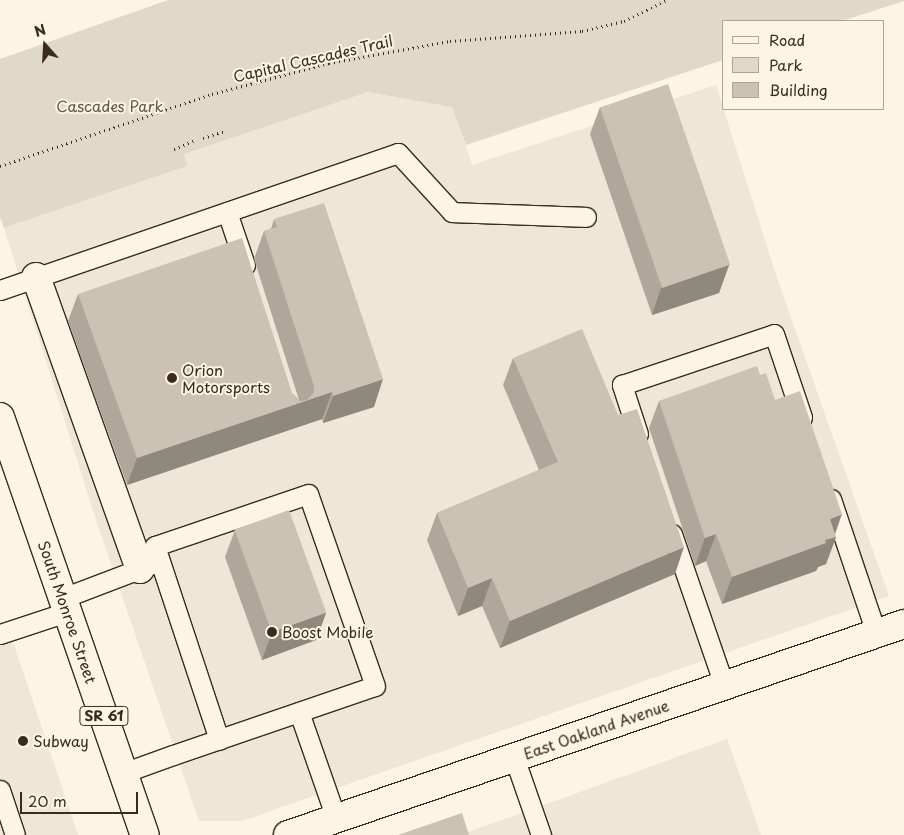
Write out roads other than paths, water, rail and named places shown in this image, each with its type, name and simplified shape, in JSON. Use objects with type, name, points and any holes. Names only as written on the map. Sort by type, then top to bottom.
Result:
[{"type":"street","points":[[36,277],[150,565]]},
{"type":"street","name":"South Monroe Street","points":[[0,417],[145,835]]},
{"type":"street","name":"East Oakland Avenue","points":[[288,835],[904,624]]},
{"type":"lane","points":[[0,290],[398,153],[452,212],[586,217]]},
{"type":"lane","points":[[227,212],[251,284]]},
{"type":"lane","points":[[644,450],[622,385],[774,334],[809,436]]},
{"type":"lane","points":[[825,482],[876,633]]},
{"type":"lane","points":[[123,773],[219,740],[299,712],[375,686],[308,494],[155,546],[150,565],[219,740]]},
{"type":"lane","points":[[666,516],[724,685]]},
{"type":"lane","points":[[0,634],[150,565]]},
{"type":"lane","points":[[299,712],[336,818]]},
{"type":"lane","points":[[514,757],[541,835]]},
{"type":"lane","points":[[0,790],[15,835]]},
{"type":"place","name":"Orion Motorsports","points":[[172,378]]},
{"type":"place","name":"Boost Mobile","points":[[272,632]]},
{"type":"place","name":"Subway","points":[[23,741]]},
{"type":"park label","name":"Cascades Park","points":[[110,106]]}]
